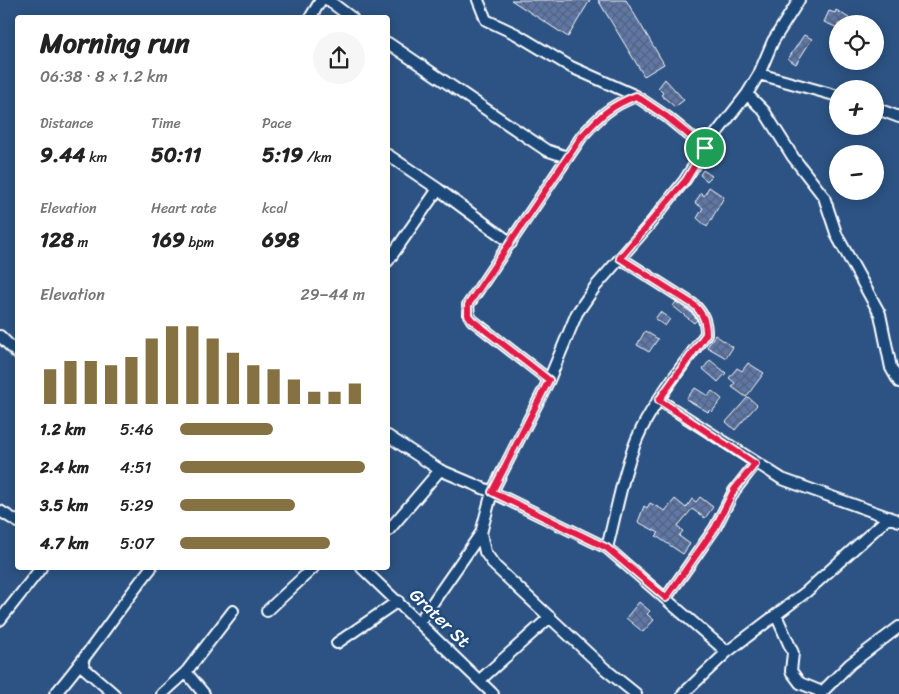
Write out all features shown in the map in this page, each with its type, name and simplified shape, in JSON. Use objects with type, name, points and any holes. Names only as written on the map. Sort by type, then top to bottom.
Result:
[{"type":"street","points":[[312,15],[321,0]]},
{"type":"street","points":[[328,0],[348,15]]},
{"type":"street","points":[[478,0],[486,20],[516,34],[571,68],[636,96],[667,117],[705,148]]},
{"type":"street","points":[[420,621],[481,533],[492,492],[549,380],[576,313],[595,287],[686,180],[705,148],[747,94],[759,74],[773,41],[799,0]]},
{"type":"street","points":[[390,44],[546,150],[567,156]]},
{"type":"street","points":[[759,74],[829,93]]},
{"type":"street","points":[[747,94],[764,110],[792,157],[824,197],[837,236],[880,314],[891,368],[899,382]]},
{"type":"street","points":[[549,380],[472,320],[468,315],[468,305],[511,243],[567,156],[599,117],[614,104],[636,96]]},
{"type":"street","points":[[884,111],[899,117]]},
{"type":"street","points":[[390,156],[511,243]]},
{"type":"street","points":[[390,258],[438,189]]},
{"type":"street","points":[[607,548],[621,490],[640,431],[659,400],[706,334],[706,325],[702,314],[694,305],[620,258]]},
{"type":"street","points":[[2,340],[15,351]]},
{"type":"street","points":[[659,400],[755,464],[782,479],[894,519]]},
{"type":"street","points":[[390,437],[440,470],[492,492],[607,548],[727,652]]},
{"type":"street","points":[[666,598],[715,528],[734,490],[755,464]]},
{"type":"street","points":[[390,529],[440,470]]},
{"type":"street","points":[[0,511],[15,520]]},
{"type":"street","points":[[683,694],[727,652],[806,592],[894,519]]},
{"type":"street","points":[[481,533],[485,552],[495,566],[636,694]]},
{"type":"street","points":[[0,620],[39,570]]},
{"type":"street","points":[[55,694],[83,663],[98,638],[149,570]]},
{"type":"street","points":[[267,611],[311,570]]},
{"type":"street","name":"Grater St","points":[[364,570],[420,621],[494,694]]},
{"type":"street","points":[[337,643],[398,601]]},
{"type":"street","points":[[162,694],[186,672],[233,611]]},
{"type":"street","points":[[776,615],[793,653],[791,671],[800,682],[821,693],[850,664],[899,627]]},
{"type":"street","points":[[480,680],[550,617]]},
{"type":"street","points":[[83,663],[84,668],[114,694]]},
{"type":"street","points":[[186,672],[204,694]]},
{"type":"building","points":[[511,0],[590,0],[568,37]]},
{"type":"building","points":[[598,0],[626,0],[664,64],[644,76]]},
{"type":"building","points":[[836,10],[844,15],[829,15],[829,24],[824,22],[829,11],[835,13]]},
{"type":"building","points":[[804,35],[812,39],[796,64],[788,59]]},
{"type":"building","points":[[665,79],[684,100],[675,107],[661,95],[663,93],[658,88]]},
{"type":"building","points":[[703,170],[712,176],[707,181],[700,175]]},
{"type":"building","points":[[709,187],[724,197],[707,227],[697,218],[703,208],[695,203],[701,193],[704,196]]},
{"type":"building","points":[[676,302],[692,313],[697,320],[694,323],[673,306]]},
{"type":"building","points":[[660,312],[670,319],[665,326],[655,319]]},
{"type":"building","points":[[645,331],[658,339],[649,352],[637,345]]},
{"type":"building","points":[[715,335],[733,347],[726,358],[707,347]]},
{"type":"building","points":[[710,360],[726,373],[718,382],[703,369]]},
{"type":"building","points":[[748,363],[764,373],[746,397],[732,387],[735,383],[729,378],[737,368],[742,371]]},
{"type":"building","points":[[695,388],[708,396],[712,391],[722,399],[712,412],[710,410],[708,412],[686,399]]},
{"type":"building","points":[[748,397],[757,405],[735,430],[726,422]]},
{"type":"building","points":[[700,497],[713,507],[705,518],[692,509],[677,527],[683,531],[679,536],[690,544],[683,554],[656,536],[659,533],[638,522],[644,506],[647,508],[650,503],[665,511],[675,499],[686,508],[692,499],[696,502]]},
{"type":"building","points":[[639,602],[650,611],[647,614],[654,620],[643,632],[626,618]]},
{"type":"route","points":[[636,96],[667,117],[705,148],[686,180],[620,258],[694,305],[702,314],[706,325],[706,334],[659,400],[755,464],[734,490],[715,528],[680,581],[666,598],[607,548],[492,492],[549,380],[472,320],[468,315],[468,305],[582,136],[614,104],[636,96]]}]
